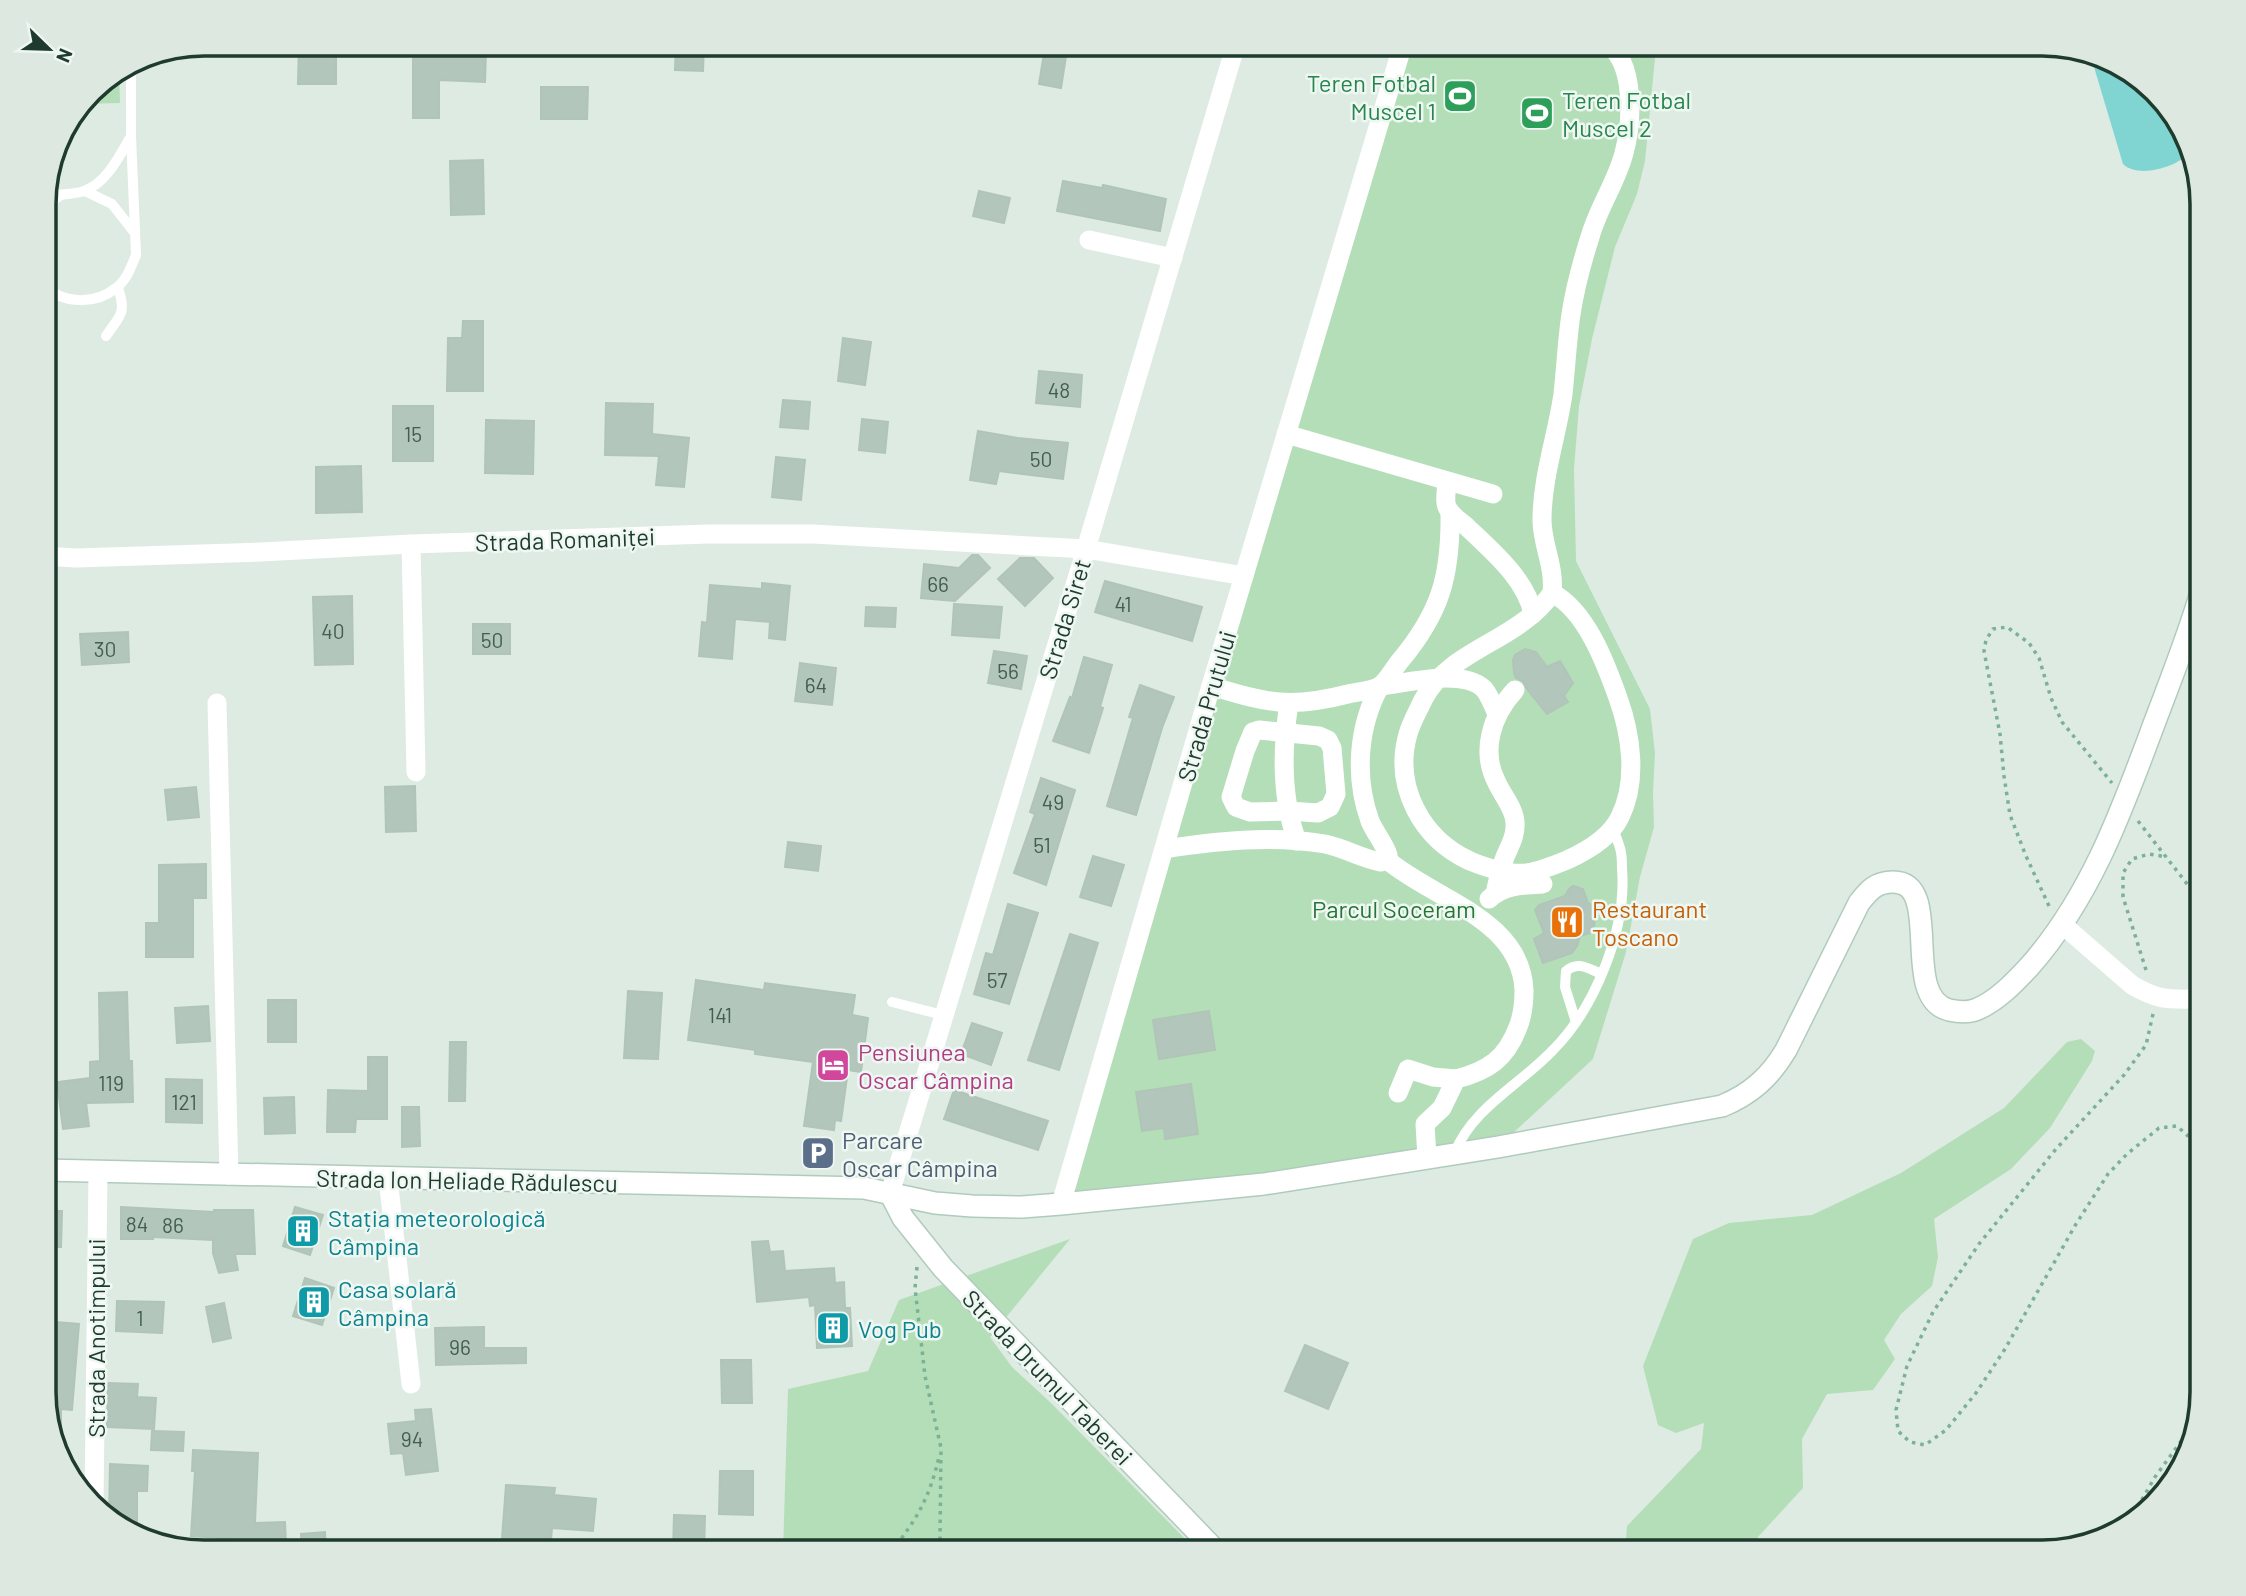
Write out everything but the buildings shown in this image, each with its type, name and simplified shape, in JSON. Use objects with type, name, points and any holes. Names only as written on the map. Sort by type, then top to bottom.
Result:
[{"type":"street","name":"Strada Siret","points":[[890,1193],[1232,56]]},
{"type":"street","name":"Strada Prutului","points":[[1061,1204],[1211,686],[1399,56]]},
{"type":"street","points":[[1552,593],[1563,598],[1596,642],[1608,671],[1627,724],[1630,771],[1628,793],[1620,818],[1603,838],[1586,852],[1527,873],[1500,870],[1482,866],[1460,856],[1431,834],[1416,814],[1407,788],[1404,765],[1408,734],[1424,697],[1438,679],[1462,658],[1513,631],[1552,593],[1551,560],[1544,539],[1542,520],[1543,501],[1563,394],[1571,313],[1591,233],[1624,155],[1629,120],[1629,86],[1618,56]]},
{"type":"street","points":[[1089,240],[1173,258]]},
{"type":"street","points":[[1286,434],[1493,494]]},
{"type":"street","points":[[1447,481],[1446,503],[1450,512],[1483,542],[1524,588],[1533,614]]},
{"type":"street","points":[[1164,849],[1248,840],[1297,841],[1342,848],[1373,861],[1381,862],[1386,859],[1386,848],[1374,830],[1366,807],[1360,747],[1366,719],[1380,686],[1428,624],[1439,601],[1450,535],[1450,512]]},
{"type":"street","name":"Strada Romaniței","points":[[56,557],[116,557],[709,534],[813,534],[1086,549],[1244,576]]},
{"type":"street","points":[[411,544],[416,772]]},
{"type":"street","points":[[890,1193],[935,1203],[1022,1207],[1264,1184],[1454,1154],[1721,1106],[1742,1098],[1775,1069],[1859,903],[1870,888],[1882,882],[1898,882],[1911,890],[1918,905],[1924,973],[1930,996],[1943,1009],[1959,1013],[1974,1010],[1993,1000],[2020,977],[2063,925],[2080,898],[2126,799],[2190,622]]},
{"type":"street","points":[[1211,686],[1254,699],[1289,704],[1319,701],[1380,686],[1459,678],[1476,683],[1487,692],[1497,714]]},
{"type":"street","points":[[1495,893],[1500,870],[1513,842],[1515,823],[1513,813],[1490,767],[1490,737],[1497,714],[1516,690]]},
{"type":"street","points":[[217,703],[229,1175]]},
{"type":"street","points":[[1289,704],[1285,769],[1288,811],[1297,841]]},
{"type":"street","points":[[1259,730],[1319,736],[1328,740],[1332,748],[1336,794],[1329,807],[1318,813],[1288,811],[1242,810],[1232,803],[1231,797],[1253,732],[1259,730]]},
{"type":"street","points":[[1386,859],[1398,870],[1477,917],[1500,934],[1514,951],[1522,970],[1524,1005],[1515,1037],[1493,1065],[1456,1079],[1433,1077],[1408,1069],[1398,1093]]},
{"type":"street","points":[[1477,917],[1482,905],[1495,893],[1510,886],[1543,884]]},
{"type":"street","points":[[2063,925],[2132,985],[2157,998],[2190,999]]},
{"type":"street","points":[[1427,1158],[1425,1124],[1441,1108],[1456,1079]]},
{"type":"street","name":"Strada Ion Heliade Rădulescu","points":[[56,1170],[864,1188],[890,1193]]},
{"type":"street","name":"Strada Anotimpului","points":[[94,1491],[97,1172]]},
{"type":"street","points":[[388,1178],[411,1384]]},
{"type":"street","name":"Strada Drumul Taberei","points":[[890,1193],[903,1218],[943,1268],[1205,1540]]},
{"type":"lane","points":[[56,294],[63,298],[82,301],[101,298],[118,288],[130,273],[136,255],[131,76]]},
{"type":"lane","points":[[56,194],[85,191],[102,179],[131,135]]},
{"type":"lane","points":[[85,191],[112,204],[136,236]]},
{"type":"lane","points":[[56,198],[62,194]]},
{"type":"lane","points":[[106,336],[124,309],[118,288]]},
{"type":"lane","points":[[1454,1154],[1460,1140],[1477,1116],[1552,1051],[1576,1022],[1601,974],[1615,942],[1621,908],[1621,849],[1612,828]]},
{"type":"lane","points":[[1576,1022],[1565,987],[1566,971],[1576,965],[1601,974]]},
{"type":"lane","points":[[892,1002],[943,1015]]},
{"type":"path","points":[[2063,925],[2046,902],[2010,815],[2000,734],[1984,651],[1986,640],[1993,629],[2007,627],[2029,643],[2039,658],[2051,698],[2062,722],[2126,799],[2141,826],[2190,887]]},
{"type":"path","points":[[2167,857],[2149,854],[2132,859],[2123,873],[2123,897],[2157,998],[2146,1045],[2124,1075],[2056,1149],[1979,1244],[1933,1312],[1907,1366],[1896,1410],[1898,1431],[1910,1442],[1926,1445],[1946,1430],[1976,1394],[2005,1349],[2076,1224],[2108,1174],[2127,1153],[2160,1128],[2177,1126],[2190,1141]]},
{"type":"path","points":[[919,1240],[915,1288],[925,1376],[941,1448],[940,1540]]},
{"type":"path","points":[[2142,1500],[2181,1441]]},
{"type":"path","points":[[901,1540],[915,1522],[932,1487],[941,1448]]},
{"type":"green space","name":"Parcul Soceram","points":[[1400,56],[1655,56],[1645,161],[1637,194],[1615,247],[1592,339],[1579,406],[1574,469],[1576,561],[1650,709],[1655,753],[1654,827],[1640,877],[1626,952],[1593,1059],[1498,1147],[1061,1204]]},
{"type":"green space","points":[[119,83],[120,103],[96,104]]},
{"type":"green space","points":[[2081,1039],[2095,1051],[2092,1061],[2050,1128],[2011,1169],[1934,1219],[1938,1257],[1932,1286],[1901,1314],[1884,1340],[1895,1359],[1873,1390],[1827,1394],[1802,1439],[1803,1488],[1758,1540],[1626,1540],[1627,1526],[1701,1449],[1704,1423],[1676,1433],[1658,1425],[1643,1366],[1693,1239],[1729,1223],[1812,1215],[1901,1173],[2004,1108],[2067,1042]]},
{"type":"green space","points":[[1070,1239],[990,1337],[1012,1367],[1186,1540],[783,1540],[788,1389],[868,1371],[899,1300]]},
{"type":"water","points":[[2094,67],[2116,76],[2153,107],[2175,139],[2182,158],[2148,171],[2138,171],[2123,164]]},
{"type":"place","name":"Teren Fotbal Muscel 1","points":[[1460,96]]},
{"type":"place","name":"Teren Fotbal Muscel 2","points":[[1537,113]]},
{"type":"place","name":"Restaurant Toscano","points":[[1567,922]]},
{"type":"place","name":"Pensiunea Oscar Câmpina","points":[[833,1065]]},
{"type":"place","name":"Parcare Oscar Câmpina","points":[[818,1153]]},
{"type":"place","name":"Stația meteorologică Câmpina","points":[[303,1231]]},
{"type":"place","name":"Casa solară Câmpina","points":[[314,1302]]},
{"type":"place","name":"Vog Pub","points":[[833,1328]]}]
